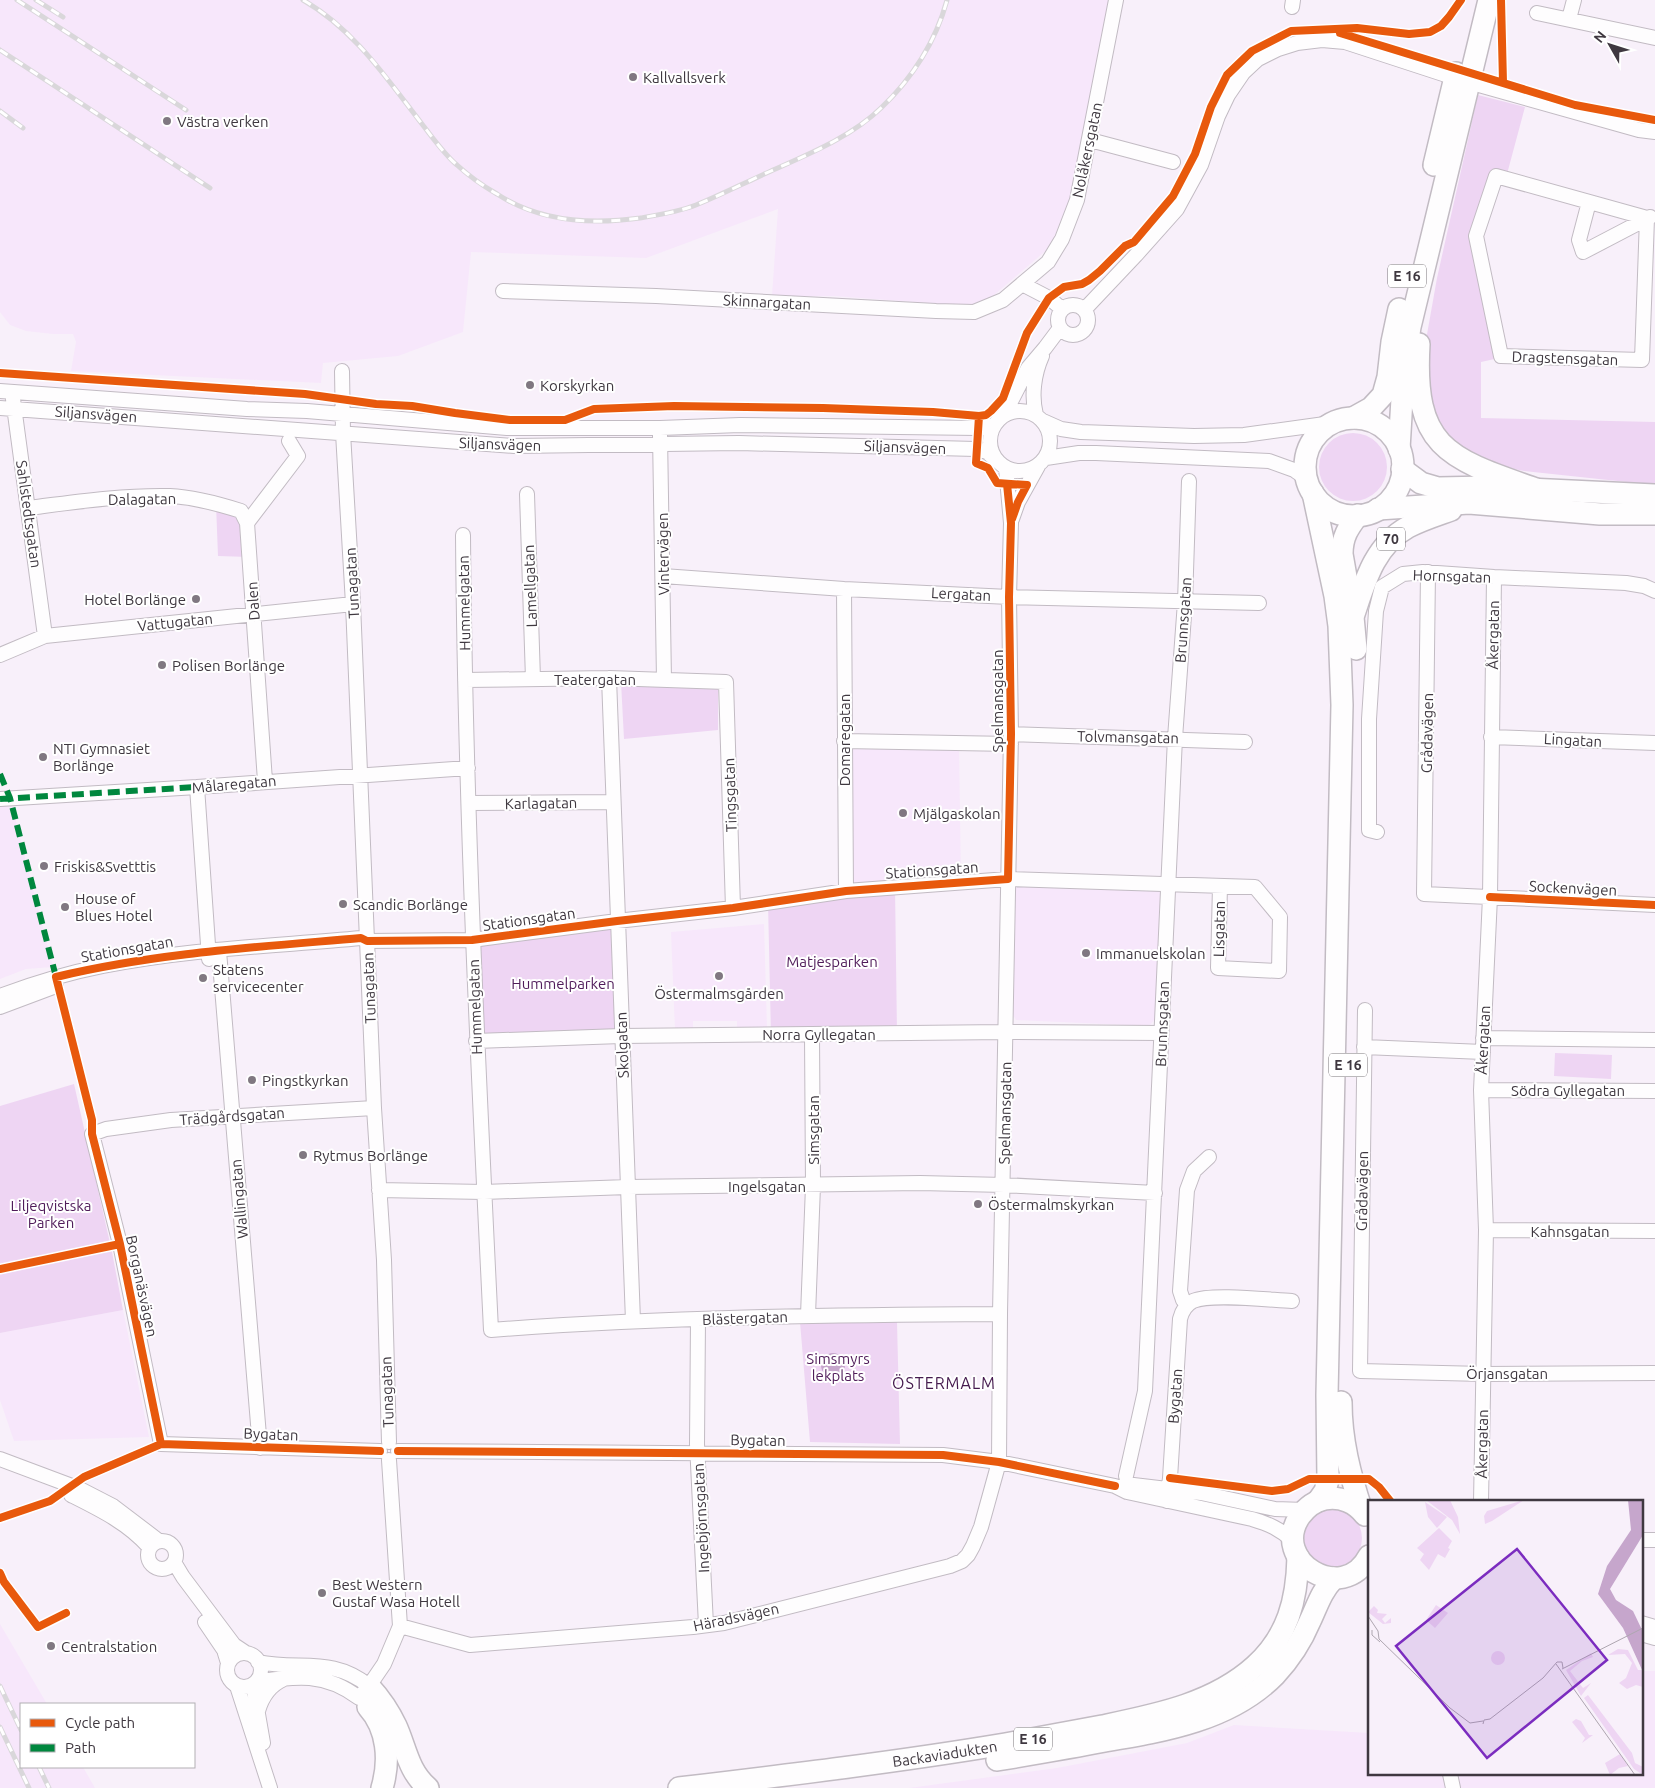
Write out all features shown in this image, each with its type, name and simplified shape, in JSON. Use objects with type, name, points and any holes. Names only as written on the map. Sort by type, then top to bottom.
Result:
[{"type":"highway","name":"E 16","points":[[1353,418],[1378,402],[1386,386],[1396,323],[1474,0]]},
{"type":"highway","name":"E 16","points":[[1401,459],[1404,365],[1410,327],[1489,0]]},
{"type":"highway","points":[[1426,262],[1418,358],[1419,386],[1424,417],[1431,431],[1441,444],[1464,461],[1536,488]]},
{"type":"highway","points":[[1401,459],[1401,477],[1391,498],[1378,509],[1358,515],[1336,512],[1323,504],[1310,486],[1305,463],[1309,447],[1319,433],[1332,423],[1353,418],[1368,420],[1381,427],[1392,437],[1401,459],[1420,483],[1438,488],[1536,488],[1655,495]]},
{"type":"highway","name":"E 16","points":[[1296,1549],[1293,1534],[1297,1521],[1312,1506],[1327,1486],[1328,1474],[1327,1380],[1342,697],[1340,626],[1310,486]]},
{"type":"highway","name":"70","points":[[1378,509],[1469,503],[1600,514],[1655,514]]},
{"type":"highway","name":"70","points":[[1354,617],[1370,570],[1385,544],[1408,527],[1469,503]]},
{"type":"highway","name":"E 16","points":[[1358,515],[1345,532],[1342,544],[1342,554],[1354,617],[1357,706],[1341,1418],[1346,1460],[1366,1516]]},
{"type":"highway","points":[[1312,1506],[1332,1498],[1345,1500],[1366,1516]]},
{"type":"highway","points":[[1296,1549],[1310,1571],[1322,1576],[1334,1578],[1347,1576],[1365,1564]]},
{"type":"highway","name":"Backaviadukten","points":[[679,1788],[948,1754],[1042,1738],[1150,1716],[1195,1702],[1239,1678],[1255,1666],[1281,1635],[1289,1617],[1298,1583],[1296,1549]]},
{"type":"highway","name":"Backaviadukten","points":[[809,1788],[919,1773],[1045,1752],[1149,1733],[1188,1724],[1216,1714],[1248,1697],[1279,1670],[1300,1642],[1322,1593],[1334,1578]]},
{"type":"highway","points":[[364,1692],[383,1735],[387,1764],[382,1788]]},
{"type":"highway","points":[[364,1692],[381,1699],[396,1727],[412,1768],[417,1777],[428,1788]]},
{"type":"street","name":"Nolåkersgatan","points":[[1022,284],[1048,262],[1062,239],[1078,200],[1116,0]]},
{"type":"street","points":[[1569,19],[1574,0]]},
{"type":"street","points":[[1537,13],[1655,38]]},
{"type":"street","points":[[1084,310],[1177,208],[1201,165],[1218,116],[1228,95],[1243,73],[1258,60],[1278,48],[1297,42],[1322,40],[1345,42],[1446,75]]},
{"type":"street","points":[[1479,85],[1638,130],[1655,132]]},
{"type":"street","points":[[1090,140],[1174,162]]},
{"type":"street","name":"Dragstensgatan","points":[[1589,202],[1496,176],[1476,236],[1501,356],[1642,360],[1651,216]]},
{"type":"street","points":[[1589,202],[1651,216],[1583,252],[1579,240],[1589,202]]},
{"type":"street","points":[[1022,284],[1049,298],[1062,309]]},
{"type":"street","name":"Skinnargatan","points":[[503,291],[665,296],[974,312],[1002,300],[1022,284]]},
{"type":"street","points":[[1076,305],[1084,310],[1088,318],[1083,330],[1074,335],[1068,334],[1060,328],[1058,318],[1062,309],[1076,305]]},
{"type":"street","points":[[1060,328],[1028,368],[1004,415],[994,425],[990,434],[992,453],[1001,465],[1022,472],[1042,462],[1079,453],[1260,461],[1283,465],[1294,470],[1310,486]]},
{"type":"street","points":[[1042,462],[1050,448],[1051,439],[1048,429],[1033,405],[1033,390],[1045,348]]},
{"type":"street","name":"Tunagatan","points":[[342,371],[343,433],[353,604],[374,1108],[384,1260],[389,1451],[400,1626],[384,1664],[364,1692]]},
{"type":"street","name":"Siljansvägen","points":[[6,392],[247,410],[307,411],[507,428],[660,428],[740,425],[978,428],[994,425]]},
{"type":"street","name":"Sahlstedtsgatan","points":[[6,392],[7,408],[28,508],[45,636]]},
{"type":"street","name":"Siljansvägen","points":[[7,408],[514,446],[739,443],[976,449],[987,452],[1001,465]]},
{"type":"street","points":[[1004,415],[1020,411],[1029,412],[1061,429],[1081,432],[1194,436],[1244,435],[1332,423]]},
{"type":"street","name":"Vintervägen","points":[[660,428],[664,680]]},
{"type":"street","points":[[247,522],[298,456],[289,441]]},
{"type":"street","name":"Spelmansgatan","points":[[1011,523],[1018,502],[1042,462]]},
{"type":"street","name":"Spelmansgatan","points":[[999,1462],[1011,739],[1009,597],[1011,523],[1001,465]]},
{"type":"street","name":"Brunnsgatan","points":[[1126,1476],[1145,1391],[1175,738],[1185,602],[1189,481]]},
{"type":"street","name":"Lamellgatan","points":[[527,494],[533,678]]},
{"type":"street","name":"Dalagatan","points":[[28,508],[121,497],[172,496],[242,510],[247,522]]},
{"type":"street","name":"Dalen","points":[[247,522],[265,781]]},
{"type":"street","name":"Hummelgatan","points":[[464,535],[465,680],[472,940],[491,1330]]},
{"type":"street","name":"Hornsgatan","points":[[1377,832],[1369,830],[1368,737],[1376,612],[1382,588],[1403,574],[1428,572],[1626,583],[1644,586],[1655,591]]},
{"type":"street","name":"Grådavägen","points":[[1424,894],[1428,572]]},
{"type":"street","name":"Lergatan","points":[[663,576],[844,589],[1009,597],[1258,603]]},
{"type":"street","name":"Åkergatan","points":[[1481,1500],[1486,1230],[1481,1090],[1490,898],[1494,577]]},
{"type":"street","name":"Domaregatan","points":[[844,589],[846,891]]},
{"type":"street","name":"Vattugatan","points":[[0,655],[45,636],[353,604]]},
{"type":"street","name":"Teatergatan","points":[[465,680],[609,678],[726,682]]},
{"type":"street","name":"Skolgatan","points":[[609,678],[633,1321]]},
{"type":"street","name":"Tingsgatan","points":[[726,682],[733,908]]},
{"type":"street","name":"Lingatan","points":[[1491,736],[1655,743]]},
{"type":"street","name":"Tolvmansgatan","points":[[844,741],[1175,738],[1245,742]]},
{"type":"street","name":"Målaregatan","points":[[0,799],[197,788],[265,781],[468,768]]},
{"type":"street","name":"Wallingatan","points":[[197,788],[232,1116],[260,1448]]},
{"type":"street","name":"Karlagatan","points":[[469,803],[613,802]]},
{"type":"street","name":"Stationsgatan","points":[[0,996],[56,977],[103,966],[214,955],[356,946],[367,941],[472,940],[733,908],[846,891],[1008,879],[1255,887]]},
{"type":"street","name":"Lisgatan","points":[[1220,886],[1218,968],[1279,971],[1280,917],[1255,887]]},
{"type":"street","name":"Sockenvägen","points":[[1424,894],[1655,905]]},
{"type":"street","name":"Stationsgatan","points":[[0,1007],[58,985],[102,975],[214,955]]},
{"type":"street","name":"Grådavägen","points":[[1360,1371],[1365,1010]]},
{"type":"street","name":"Norra Gyllegatan","points":[[476,1041],[621,1036],[1006,1032],[1161,1033]]},
{"type":"street","name":"Simsgatan","points":[[808,1315],[813,1186],[812,1035]]},
{"type":"street","points":[[1364,1047],[1655,1040]]},
{"type":"street","name":"Södra Gyllegatan","points":[[1481,1090],[1655,1091]]},
{"type":"street","name":"Trädgårdsgatan","points":[[92,1134],[106,1129],[148,1122],[374,1108]]},
{"type":"street","name":"Borganäsvägen","points":[[92,1134],[120,1244],[161,1444]]},
{"type":"street","points":[[1209,1157],[1194,1171],[1187,1190],[1180,1291],[1183,1300],[1187,1305],[1204,1298],[1292,1301]]},
{"type":"street","name":"Ingelsgatan","points":[[379,1190],[484,1192],[628,1187],[920,1184],[1004,1185],[1155,1193]]},
{"type":"street","name":"Kahnsgatan","points":[[1486,1230],[1655,1231]]},
{"type":"street","name":"Bygatan","points":[[1168,1495],[1180,1319],[1182,1310],[1187,1305]]},
{"type":"street","name":"Blästergatan","points":[[491,1330],[633,1321],[808,1315],[1000,1314]]},
{"type":"street","name":"Ingebjörnsgatan","points":[[698,1320],[698,1454],[706,1626]]},
{"type":"street","name":"Örjansgatan","points":[[1360,1371],[1483,1374],[1655,1373]]},
{"type":"street","name":"Bygatan","points":[[161,1444],[389,1451],[943,1455],[999,1462],[1115,1486],[1127,1492],[1168,1495],[1201,1493],[1275,1509],[1312,1506]]},
{"type":"street","points":[[0,1459],[80,1489],[113,1506],[154,1544]]},
{"type":"street","name":"Häradsvägen","points":[[400,1626],[470,1646],[706,1626],[950,1566],[962,1561],[968,1555],[981,1527],[999,1462]]},
{"type":"street","points":[[0,1468],[52,1487],[113,1517],[140,1537],[154,1544],[168,1542],[174,1548],[176,1557],[170,1566],[157,1569],[149,1563],[147,1555],[154,1544]]},
{"type":"street","name":"Bygatan","points":[[1168,1495],[1270,1524],[1281,1530],[1296,1549]]},
{"type":"street","points":[[1642,1540],[1655,1540]]},
{"type":"street","points":[[170,1566],[183,1577],[234,1645],[253,1656],[258,1662],[261,1672],[255,1683],[258,1714],[271,1788]]},
{"type":"street","points":[[170,1566],[224,1650],[228,1663],[228,1678],[237,1686],[246,1688],[255,1683],[287,1677],[327,1680],[364,1692]]},
{"type":"street","points":[[1642,1623],[1655,1627]]},
{"type":"street","points":[[1642,1634],[1655,1638]]},
{"type":"street","points":[[228,1663],[235,1655],[246,1653]]},
{"type":"street","points":[[258,1662],[273,1665],[294,1664],[339,1669],[360,1679],[364,1692]]},
{"type":"street","points":[[258,1714],[261,1701],[267,1692],[287,1677]]},
{"type":"street","points":[[237,1686],[271,1788]]},
{"type":"shaded area","points":[[0,0],[1110,0],[1074,189],[1050,247],[980,307],[834,296],[772,296],[778,209],[646,258],[471,252],[463,332],[398,356],[323,363],[321,383],[71,371],[76,342],[73,334],[26,331],[10,325],[0,312]]},
{"type":"shaded area","name":"Mjälgaskolan","points":[[845,743],[959,746],[961,879],[847,890]]},
{"type":"shaded area","points":[[10,798],[53,967],[26,969],[0,979],[0,799]]},
{"type":"shaded area","name":"Immanuelskolan","points":[[1017,885],[1161,890],[1156,1018],[1149,1026],[1016,1020],[1013,1015],[1012,891]]},
{"type":"shaded area","name":"Östermalmsgården","points":[[764,924],[767,1028],[737,1028],[737,1021],[693,1021],[693,1030],[675,1030],[671,932]]},
{"type":"shaded area","points":[[123,1310],[149,1437],[14,1441],[0,1400],[0,1333]]},
{"type":"shaded area","points":[[833,1353],[842,1356],[845,1365],[842,1374],[833,1377],[824,1374],[821,1365],[824,1356]]},
{"type":"shaded area","points":[[0,1624],[46,1703],[20,1703],[20,1768],[84,1768],[95,1788],[0,1788]]},
{"type":"shaded area","points":[[1642,1671],[1655,1671],[1655,1788],[909,1788],[1057,1768],[1187,1743],[1234,1725],[1368,1733],[1368,1776],[1642,1776]]},
{"type":"green space","points":[[1478,95],[1525,107],[1507,174],[1492,170],[1473,236],[1499,358],[1481,362],[1481,418],[1655,422],[1655,485],[1524,471],[1495,465],[1447,441],[1427,395],[1426,340],[1437,278]]},
{"type":"green space","points":[[1346,433],[1360,433],[1372,438],[1382,448],[1387,460],[1387,474],[1382,486],[1372,496],[1360,501],[1346,501],[1334,496],[1324,486],[1319,474],[1319,460],[1324,448],[1334,438]]},
{"type":"green space","points":[[216,504],[241,511],[249,557],[218,556]]},
{"type":"green space","points":[[621,682],[718,682],[718,730],[624,739]]},
{"type":"green space","name":"Matjesparken","points":[[895,887],[897,1033],[771,1035],[768,903]]},
{"type":"green space","name":"Hummelparken","points":[[617,921],[621,1036],[476,1041],[472,940]]},
{"type":"green space","points":[[1555,1053],[1612,1055],[1611,1079],[1554,1076]]},
{"type":"green space","name":"Liljeqvistska Parken","points":[[74,1084],[112,1252],[123,1310],[0,1333],[0,1106]]},
{"type":"green space","name":"Simsmyrs lekplats","points":[[800,1322],[897,1322],[900,1444],[810,1442]]},
{"type":"green space","points":[[1333,1509],[1344,1511],[1357,1522],[1362,1538],[1360,1549],[1349,1562],[1333,1567],[1322,1565],[1309,1554],[1304,1538],[1306,1527],[1317,1514]]},
{"type":"railway","points":[[17,0],[186,110]]},
{"type":"railway","points":[[36,0],[63,17]]},
{"type":"railway","points":[[303,0],[338,25],[354,40],[443,151],[476,181],[530,211],[548,216],[584,221],[640,218],[696,205],[815,151],[843,136],[881,108],[913,72],[929,45],[947,0]]},
{"type":"railway","points":[[0,50],[210,188]]},
{"type":"railway","points":[[0,111],[23,128]]},
{"type":"railway","points":[[0,1686],[20,1728]]},
{"type":"railway","points":[[0,1727],[29,1788]]},
{"type":"railway","points":[[39,1768],[49,1788]]},
{"type":"marked path","points":[[0,774],[10,798],[57,981]]},
{"type":"marked path","points":[[0,799],[197,787]]},
{"type":"cycle path","points":[[0,373],[305,394],[376,404],[412,406],[510,420],[565,420],[594,409],[674,406],[823,408],[986,415],[1003,398],[1027,333],[1049,298],[1064,287],[1082,284],[1100,271],[1125,246],[1134,242],[1173,196],[1195,154],[1211,107],[1227,75],[1252,51],[1291,31],[1357,28],[1409,34],[1430,32],[1441,26],[1461,0]]},
{"type":"cycle path","points":[[1501,0],[1503,82]]},
{"type":"cycle path","points":[[1340,33],[1575,105],[1655,120]]},
{"type":"cycle path","points":[[979,416],[976,463],[988,468],[997,483],[1027,485],[1012,519]]},
{"type":"cycle path","points":[[161,1444],[120,1244],[92,1134],[92,1120],[56,977],[131,962],[207,952],[361,938],[367,941],[472,940],[733,908],[846,891],[1008,879],[1011,734],[1009,597],[1011,523],[1007,484]]},
{"type":"cycle path","points":[[1490,897],[1655,905]]},
{"type":"cycle path","points":[[0,1269],[120,1244]]},
{"type":"cycle path","points":[[0,1518],[50,1501],[84,1477],[161,1444],[380,1451]]},
{"type":"cycle path","points":[[398,1451],[943,1455],[999,1462],[1115,1486]]},
{"type":"cycle path","points":[[1170,1478],[1272,1491],[1288,1489],[1309,1479],[1369,1479],[1379,1487],[1389,1500]]},
{"type":"cycle path","points":[[0,1573],[4,1582],[38,1627],[66,1613]]},
{"type":"place","name":"Kallvallsverk","points":[[633,77]]},
{"type":"place","name":"Västra verken","points":[[167,121]]},
{"type":"place","name":"Korskyrkan","points":[[530,385]]},
{"type":"place","name":"Hotel Borlänge","points":[[196,599]]},
{"type":"place","name":"Polisen Borlänge","points":[[162,665]]},
{"type":"place","name":"NTI Gymnasiet Borlänge","points":[[43,757]]},
{"type":"place","name":"Mjälgaskolan","points":[[903,813]]},
{"type":"place","name":"Friskis&Svetttis","points":[[44,866]]},
{"type":"place","name":"Scandic Borlänge","points":[[343,904]]},
{"type":"place","name":"House of Blues Hotel","points":[[65,907]]},
{"type":"place","name":"Immanuelskolan","points":[[1086,953]]},
{"type":"place","name":"Östermalmsgården","points":[[719,976]]},
{"type":"place","name":"Statens servicecenter","points":[[203,978]]},
{"type":"place","name":"Pingstkyrkan","points":[[252,1080]]},
{"type":"place","name":"Rytmus Borlänge","points":[[303,1155]]},
{"type":"place","name":"Östermalmskyrkan","points":[[978,1204]]},
{"type":"place","name":"Best Western Gustaf Wasa Hotell","points":[[322,1593]]},
{"type":"place","name":"Centralstation","points":[[51,1646]]},
{"type":"district","name":"ÖSTERMALM","points":[[944,1383]]}]
